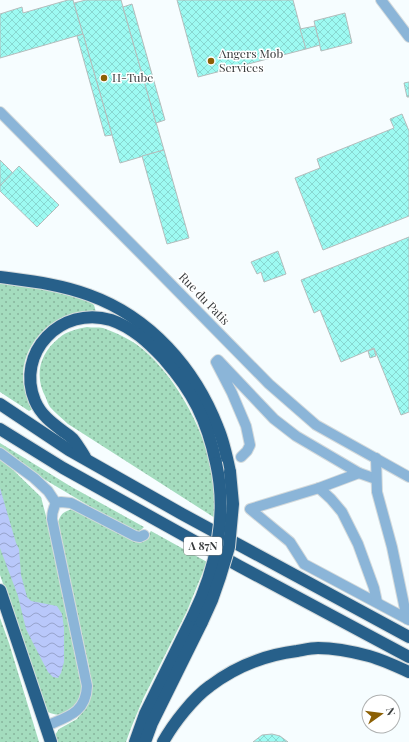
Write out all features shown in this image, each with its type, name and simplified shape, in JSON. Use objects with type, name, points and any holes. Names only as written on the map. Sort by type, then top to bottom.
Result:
[{"type":"highway","points":[[0,277],[37,281],[71,289],[88,295],[123,310],[152,331],[176,356],[186,369],[209,406],[219,429],[226,453],[230,472],[233,504],[229,547],[220,577],[212,600],[198,619],[145,714],[135,742]]},
{"type":"highway","points":[[87,460],[73,439],[49,421],[39,409],[32,394],[30,375],[34,356],[45,338],[66,323],[80,318],[90,317],[110,320],[129,329],[156,350],[174,371],[195,402],[203,419],[210,437],[220,478],[222,504],[219,533],[214,561],[199,605],[198,619],[145,742]]},
{"type":"highway","name":"A 87N","points":[[0,404],[87,460],[182,514],[409,637]]},
{"type":"highway","name":"A 87N","points":[[0,429],[63,468],[232,562],[409,657]]},
{"type":"highway","points":[[0,590],[52,742]]},
{"type":"highway","points":[[163,742],[177,721],[209,686],[233,671],[264,658],[285,652],[317,648],[340,650],[370,656],[409,672]]},
{"type":"street","points":[[381,0],[409,37]]},
{"type":"street","name":"Rue du Patis","points":[[0,112],[269,384],[316,425],[409,477]]},
{"type":"street","points":[[241,457],[247,452],[250,445],[246,426],[232,393],[216,362],[218,360],[274,419],[296,436],[359,473],[376,479]]},
{"type":"street","points":[[0,453],[34,478],[48,491],[56,503]]},
{"type":"street","points":[[376,458],[377,492],[392,546],[408,619]]},
{"type":"street","points":[[359,473],[319,488],[250,509],[290,542],[304,564],[408,619]]},
{"type":"street","points":[[319,488],[331,498],[342,512],[358,544],[374,588],[377,602]]},
{"type":"street","points":[[56,503],[71,503],[135,536],[140,537],[144,535]]},
{"type":"street","points":[[46,726],[73,714],[82,705],[87,693],[86,679],[52,519],[53,509],[56,503]]},
{"type":"green space","points":[[0,282],[33,286],[87,300],[94,305],[96,312],[80,312],[57,320],[39,335],[32,344],[27,355],[23,379],[25,391],[32,409],[29,411],[0,392]]},
{"type":"green space","points":[[87,327],[103,328],[134,343],[149,355],[174,384],[193,417],[207,452],[214,482],[215,518],[68,424],[50,407],[40,382],[40,366],[43,358],[52,344],[62,336],[72,331]]},
{"type":"green space","points":[[0,443],[70,486],[144,527],[138,533],[133,532],[27,469],[0,450]]},
{"type":"green space","points":[[0,459],[41,497],[57,558],[85,683],[77,707],[60,715],[48,712],[0,575]]},
{"type":"green space","points":[[72,509],[143,540],[151,531],[207,562],[187,611],[143,699],[126,742],[57,742],[55,735],[59,729],[77,719],[85,708],[91,683],[89,667],[57,527],[61,515]]},
{"type":"green space","points":[[0,618],[9,643],[39,742],[0,742]]},
{"type":"water","points":[[0,488],[19,549],[21,575],[27,597],[31,601],[57,606],[62,614],[64,628],[64,662],[58,678],[53,677],[48,672],[26,629],[18,596],[0,548]]},
{"type":"building","points":[[68,0],[73,0],[83,34],[0,58],[0,14],[22,7],[23,13]]},
{"type":"building","points":[[86,0],[121,0],[164,150],[120,163],[74,3]]},
{"type":"building","points":[[177,0],[293,0],[306,49],[198,77]]},
{"type":"building","points":[[132,4],[165,120],[156,123],[123,7]]},
{"type":"building","points":[[345,13],[352,43],[321,51],[314,21]]},
{"type":"building","points":[[315,26],[320,45],[306,49],[300,29]]},
{"type":"building","points":[[83,34],[112,135],[105,136],[77,36]]},
{"type":"building","points":[[409,82],[409,97],[407,97],[404,83]]},
{"type":"building","points":[[402,114],[409,131],[409,216],[323,250],[295,178],[320,168],[317,159],[394,128],[390,119]]},
{"type":"building","points":[[164,150],[189,238],[167,244],[142,156]]},
{"type":"building","points":[[0,160],[13,173],[0,186]]},
{"type":"building","points":[[19,166],[59,205],[37,227],[0,191],[0,186]]},
{"type":"building","points":[[409,237],[409,412],[401,415],[374,348],[341,362],[320,310],[314,313],[301,280]]},
{"type":"building","points":[[278,251],[286,274],[264,282],[261,272],[257,274],[251,262]]},
{"type":"building","points":[[374,349],[376,356],[370,358],[368,351]]},
{"type":"building","points":[[272,734],[280,736],[288,742],[253,742],[262,735]]},
{"type":"place","name":"Angers Mob Services","points":[[211,61]]},
{"type":"place","name":"H-Tube","points":[[104,78]]}]
